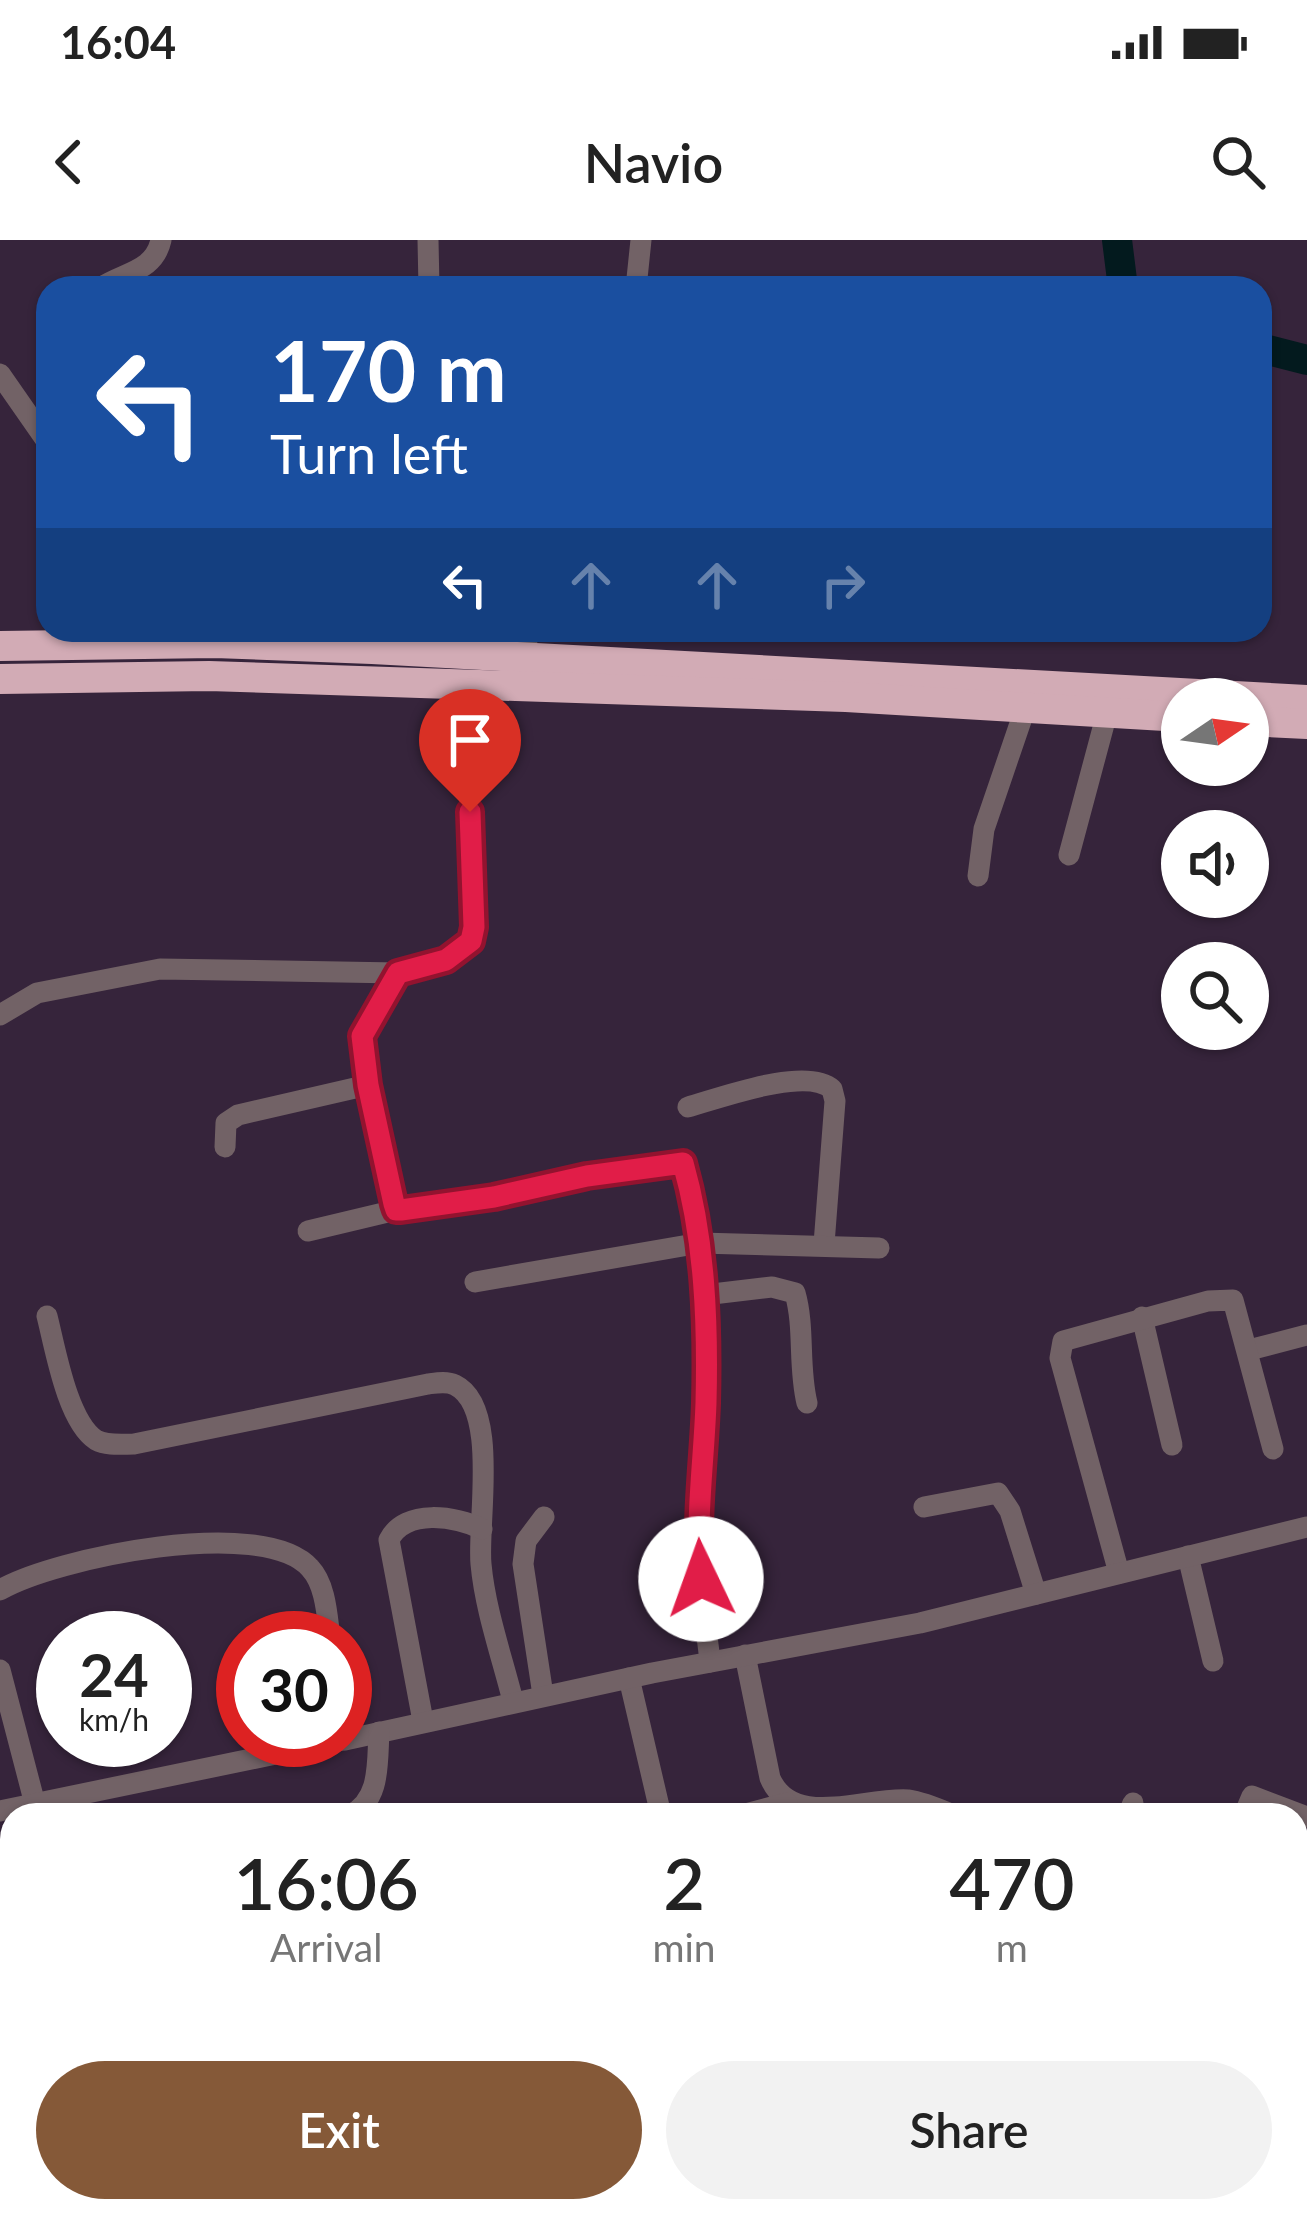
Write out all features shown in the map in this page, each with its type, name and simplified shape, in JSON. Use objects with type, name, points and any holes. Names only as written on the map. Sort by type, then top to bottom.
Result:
[{"type":"highway","points":[[0,646],[36,640]]},
{"type":"highway","points":[[160,642],[317,642]]},
{"type":"highway","points":[[491,642],[1307,700]]},
{"type":"highway","points":[[0,680],[208,676],[1026,706],[1161,716]]},
{"type":"highway","points":[[1269,722],[1307,724]]},
{"type":"street","points":[[124,276],[149,264],[161,240]]},
{"type":"street","points":[[428,240],[429,276]]},
{"type":"street","points":[[637,276],[641,240]]},
{"type":"street","points":[[0,374],[36,426]]},
{"type":"street","points":[[0,1015],[37,993],[160,969],[398,973],[446,960],[471,941],[474,927],[466,685]]},
{"type":"street","points":[[978,876],[984,829],[1026,706]]},
{"type":"street","points":[[1069,854],[1107,713]]},
{"type":"street","points":[[396,1210],[362,1036],[398,973]]},
{"type":"street","points":[[688,1107],[784,1083],[814,1080],[832,1089],[835,1101],[824,1244]]},
{"type":"street","points":[[225,1147],[226,1123],[238,1115],[368,1085]]},
{"type":"street","points":[[308,1231],[396,1210],[683,1163],[700,1243],[704,1295],[706,1403],[697,1537],[710,1662]]},
{"type":"street","points":[[476,1282],[700,1243],[878,1248]]},
{"type":"street","points":[[704,1295],[772,1287],[794,1293],[800,1376],[807,1403]]},
{"type":"street","points":[[1119,1573],[1060,1358],[1060,1346],[1069,1336],[1208,1301],[1233,1300],[1273,1449]]},
{"type":"street","points":[[47,1316],[64,1384],[82,1424],[95,1439],[111,1445],[428,1384],[450,1382],[459,1387],[477,1417],[484,1479],[481,1564],[513,1701]]},
{"type":"street","points":[[1142,1317],[1172,1445]]},
{"type":"street","points":[[1249,1350],[1307,1335]]},
{"type":"street","points":[[924,1507],[998,1493],[1010,1511],[1036,1594]]},
{"type":"street","points":[[543,1695],[523,1564],[526,1540],[544,1516]]},
{"type":"street","points":[[423,1721],[389,1540],[403,1525],[448,1517],[482,1529]]},
{"type":"street","points":[[372,1733],[513,1701],[920,1623],[1307,1526]]},
{"type":"street","points":[[0,1590],[98,1556],[181,1544],[252,1545],[291,1555],[309,1566],[318,1581],[324,1611]]},
{"type":"street","points":[[1188,1556],[1213,1660]]},
{"type":"street","points":[[746,1655],[770,1778],[787,1803]]},
{"type":"street","points":[[0,1670],[35,1803]]},
{"type":"street","points":[[628,1678],[658,1803]]},
{"type":"street","points":[[366,1803],[376,1777],[379,1732]]},
{"type":"street","points":[[40,1803],[216,1765]]},
{"type":"street","points":[[865,1803],[917,1803]]},
{"type":"waterway","points":[[1117,240],[1122,276]]},
{"type":"waterway","points":[[1272,351],[1307,360]]},
{"type":"route","points":[[470,812],[471,941],[446,960],[398,973],[362,1036],[394,1204],[401,1210],[494,1197],[587,1176],[683,1163],[700,1243],[704,1295],[706,1403],[697,1537],[701,1579]]}]
